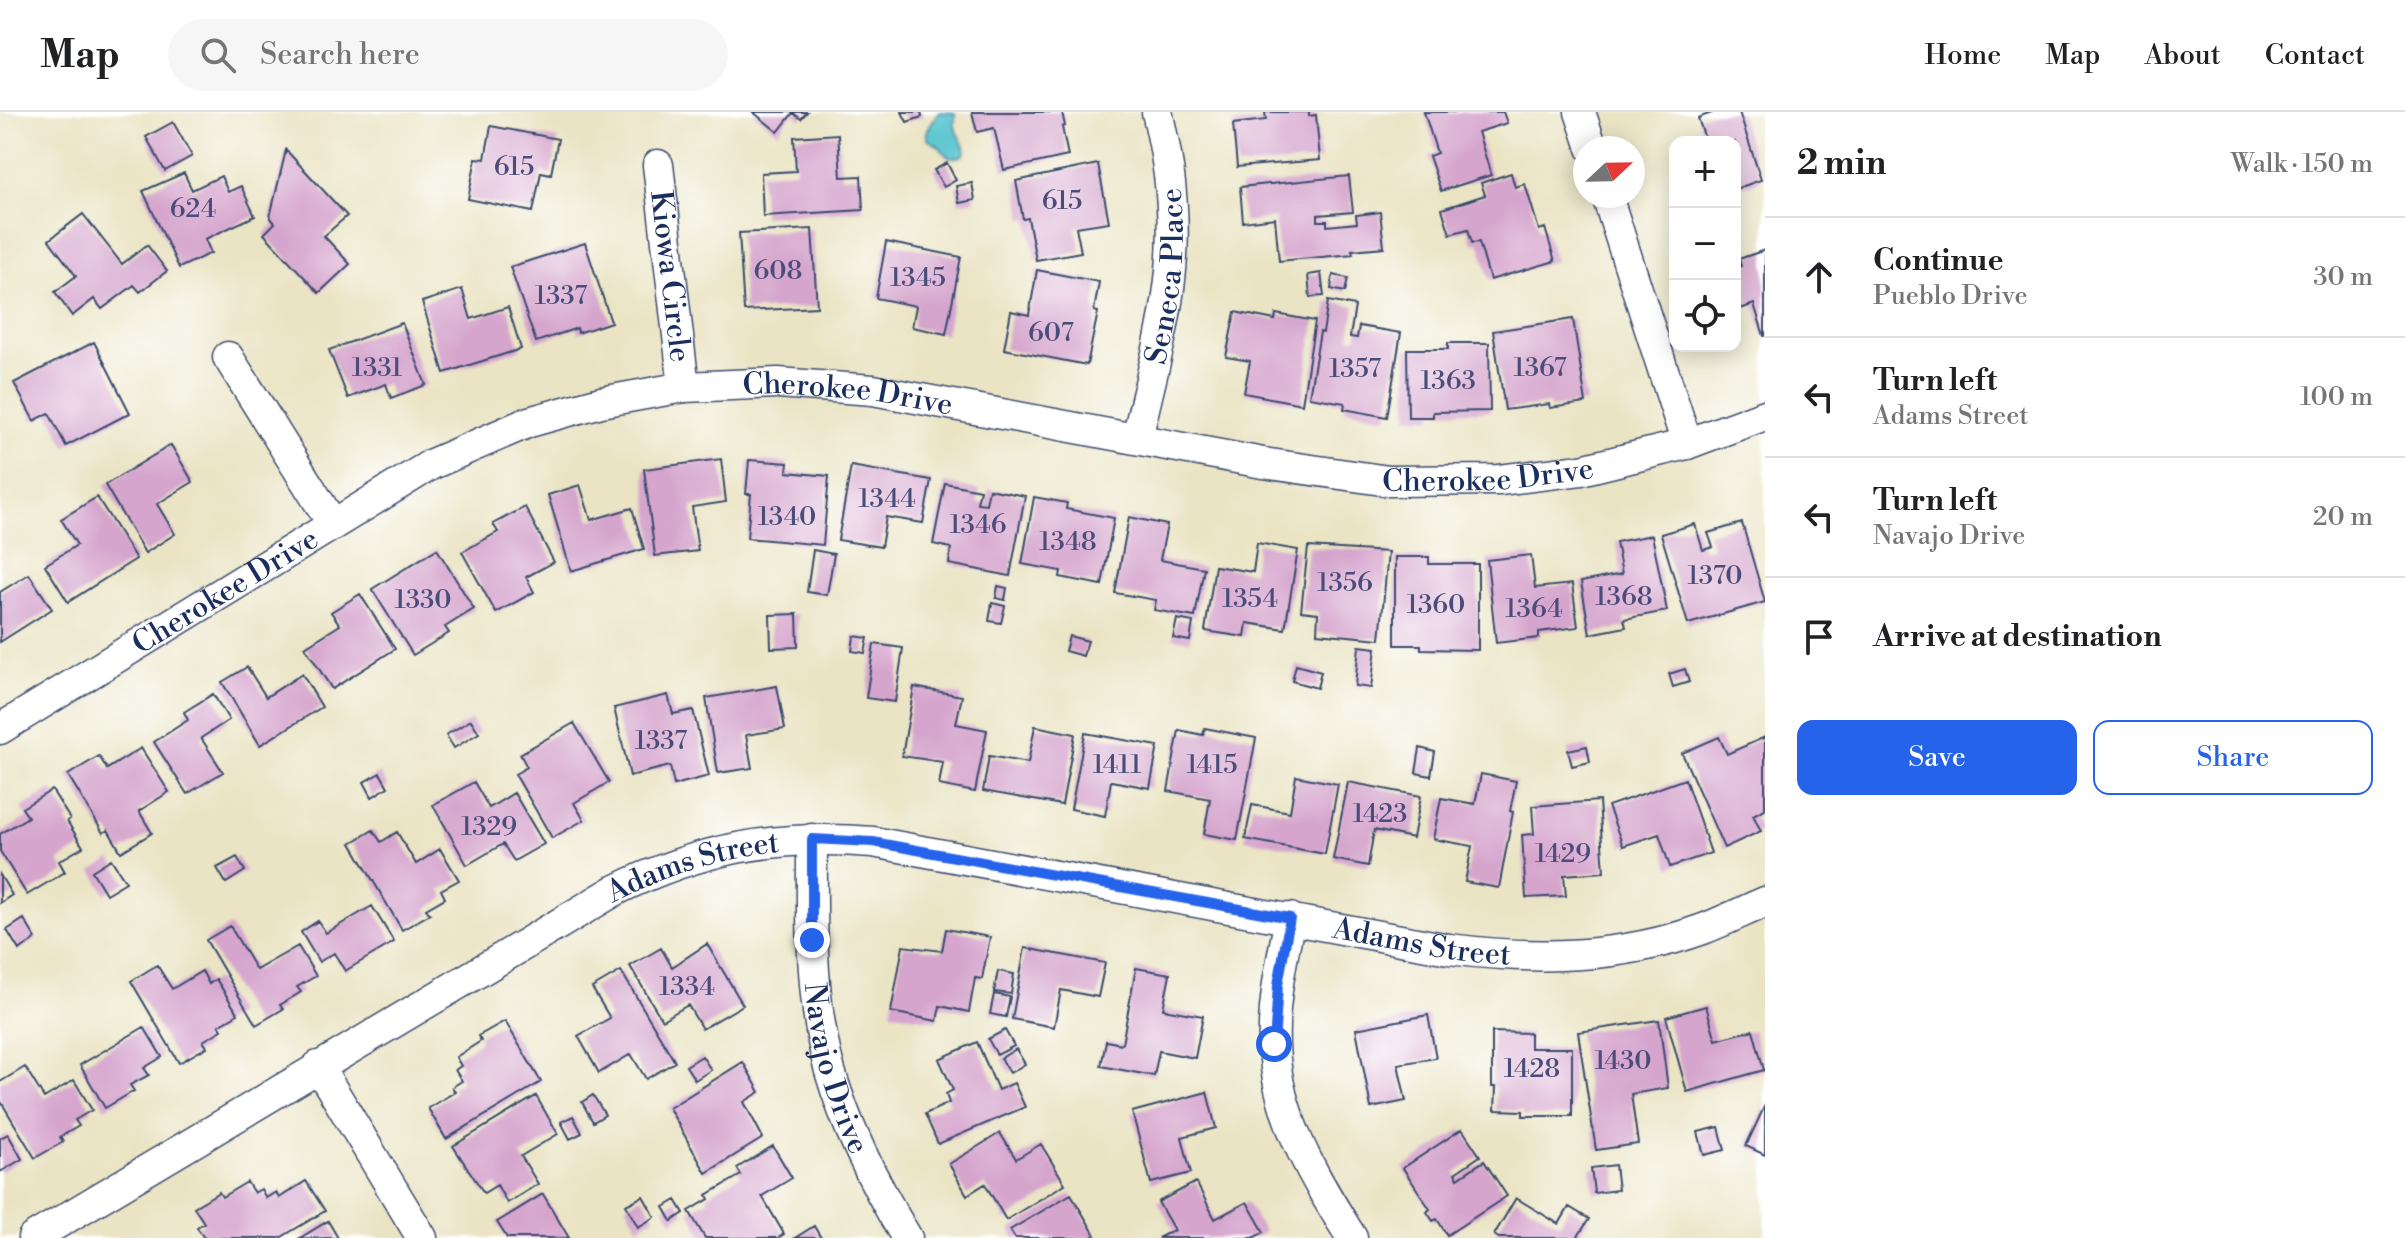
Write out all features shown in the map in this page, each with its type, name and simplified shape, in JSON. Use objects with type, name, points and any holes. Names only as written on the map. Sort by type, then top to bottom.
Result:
[{"type":"street","name":"Seneca Place","points":[[1137,439],[1171,273],[1172,191],[1167,151],[1157,112]]},
{"type":"street","points":[[1580,112],[1588,136]]},
{"type":"street","name":"Kiowa Circle","points":[[658,165],[684,387]]},
{"type":"street","points":[[1611,208],[1687,444]]},
{"type":"street","points":[[228,357],[332,523]]},
{"type":"street","name":"Cherokee Drive","points":[[0,729],[432,464],[529,422],[601,402],[684,387],[778,383],[873,390],[1263,463],[1389,481],[1499,480],[1615,463],[1687,444],[1765,415]]},
{"type":"street","name":"Adams Street","points":[[33,1238],[568,917],[645,875],[675,863],[739,846],[812,839],[873,842],[1449,949],[1497,955],[1580,955],[1658,942],[1702,929],[1765,902]]},
{"type":"street","name":"Navajo Drive","points":[[812,839],[815,985],[829,1068],[857,1143],[907,1238]]},
{"type":"street","points":[[1290,918],[1274,1016],[1274,1055],[1280,1091],[1297,1142],[1352,1238]]},
{"type":"street","points":[[318,1066],[422,1238]]},
{"type":"water","points":[[938,112],[955,113],[956,130],[965,151],[963,155],[948,157],[939,146],[927,139],[927,131]]},
{"type":"building","points":[[753,112],[807,112],[801,119],[793,113],[778,132]]},
{"type":"building","points":[[902,112],[921,112],[922,117],[907,122]]},
{"type":"building","points":[[972,112],[1062,112],[1068,156],[1004,170],[994,128],[977,132]]},
{"type":"building","points":[[1265,112],[1309,112],[1309,116],[1316,115],[1320,160],[1237,167],[1233,124],[1266,120]]},
{"type":"building","points":[[1424,112],[1503,112],[1507,123],[1478,132],[1491,175],[1441,191],[1429,156],[1437,153]]},
{"type":"building","points":[[1714,112],[1739,112],[1761,180],[1741,187],[1741,136],[1704,136],[1698,118]]},
{"type":"building","points":[[173,122],[192,156],[165,171],[146,137]]},
{"type":"building","points":[[491,126],[558,139],[551,174],[541,172],[533,212],[468,199],[476,158],[485,159]]},
{"type":"building","points":[[838,134],[841,177],[861,176],[863,210],[763,216],[761,173],[796,171],[794,137]]},
{"type":"building","points":[[286,150],[347,216],[324,236],[350,264],[319,293],[264,234],[275,223],[270,217]]},
{"type":"building","points":[[947,163],[956,180],[944,187],[934,170]]},
{"type":"building","points":[[1098,164],[1109,222],[1076,227],[1081,252],[1036,260],[1028,218],[1023,219],[1016,181]]},
{"type":"building","points":[[184,173],[192,190],[221,176],[228,192],[241,186],[255,216],[205,239],[211,253],[179,268],[143,191]]},
{"type":"building","points":[[1511,173],[1515,187],[1525,184],[1539,230],[1545,228],[1555,261],[1490,280],[1479,242],[1472,243],[1468,229],[1450,234],[1442,209],[1485,195],[1481,183]]},
{"type":"building","points":[[1349,176],[1353,212],[1318,215],[1318,221],[1327,221],[1327,226],[1357,223],[1356,215],[1380,212],[1384,247],[1352,250],[1353,254],[1279,261],[1275,218],[1243,222],[1240,187]]},
{"type":"building","points":[[972,183],[975,200],[959,203],[956,186]]},
{"type":"building","points":[[83,214],[122,264],[147,245],[167,271],[140,292],[134,285],[102,309],[94,299],[72,316],[55,292],[76,276],[49,240]]},
{"type":"building","points":[[812,229],[817,307],[744,311],[739,233]]},
{"type":"building","points":[[886,242],[961,257],[946,334],[912,327],[916,306],[876,298]]},
{"type":"building","points":[[585,243],[611,322],[578,333],[577,328],[536,342],[510,267]]},
{"type":"building","points":[[1765,250],[1765,336],[1754,304],[1741,309],[1741,258]]},
{"type":"building","points":[[1037,270],[1099,282],[1094,311],[1098,312],[1087,365],[1004,349],[1011,311],[1029,315]]},
{"type":"building","points":[[1321,273],[1324,296],[1310,297],[1308,275]]},
{"type":"building","points":[[1333,275],[1348,278],[1345,292],[1331,289]]},
{"type":"building","points":[[462,289],[471,319],[508,307],[521,349],[444,373],[422,302]]},
{"type":"building","points":[[1328,301],[1355,306],[1350,337],[1357,338],[1359,326],[1401,333],[1387,417],[1344,409],[1345,403],[1309,397]]},
{"type":"building","points":[[1235,312],[1275,320],[1276,314],[1315,321],[1302,404],[1244,393],[1250,361],[1226,357]]},
{"type":"building","points":[[1573,319],[1586,403],[1505,410],[1493,331]]},
{"type":"building","points":[[402,323],[426,385],[391,398],[386,384],[348,398],[329,350]]},
{"type":"building","points":[[94,342],[130,413],[66,446],[49,413],[34,421],[14,383]]},
{"type":"building","points":[[1448,343],[1489,343],[1490,411],[1433,412],[1433,417],[1408,417],[1407,349],[1448,349]]},
{"type":"building","points":[[171,445],[193,482],[157,504],[175,534],[145,553],[105,485]]},
{"type":"building","points":[[721,459],[726,502],[692,507],[698,551],[655,556],[644,469]]},
{"type":"building","points":[[749,460],[788,463],[787,472],[829,476],[823,545],[747,538],[751,494],[746,494]]},
{"type":"building","points":[[851,466],[931,480],[923,523],[886,517],[881,547],[838,540]]},
{"type":"building","points":[[945,483],[980,490],[977,503],[986,504],[989,489],[1025,496],[1010,576],[949,564],[951,548],[933,544]]},
{"type":"building","points":[[580,485],[591,520],[632,508],[644,549],[571,571],[548,495]]},
{"type":"building","points":[[97,497],[136,559],[68,602],[45,565],[77,545],[61,519]]},
{"type":"building","points":[[1034,497],[1067,503],[1066,509],[1114,518],[1102,585],[1060,577],[1061,571],[1022,564]]},
{"type":"building","points":[[525,507],[554,562],[526,577],[534,592],[496,613],[462,552],[498,532],[493,524]]},
{"type":"building","points":[[1129,517],[1167,525],[1160,560],[1204,568],[1195,617],[1154,610],[1156,600],[1115,593]]},
{"type":"building","points":[[1742,523],[1765,602],[1688,624],[1661,534],[1695,524],[1703,550],[1713,547],[1708,533]]},
{"type":"building","points":[[1652,535],[1667,611],[1624,619],[1626,627],[1590,634],[1581,582],[1622,574],[1616,542]]},
{"type":"building","points":[[1257,543],[1298,550],[1285,629],[1247,623],[1245,637],[1205,631],[1215,566],[1253,572]]},
{"type":"building","points":[[1308,547],[1388,552],[1380,639],[1317,633],[1318,613],[1301,611]]},
{"type":"building","points":[[437,549],[474,609],[445,627],[449,633],[413,655],[372,589]]},
{"type":"building","points":[[813,550],[834,554],[827,595],[807,592]]},
{"type":"building","points":[[1531,555],[1535,588],[1572,584],[1578,627],[1539,632],[1539,638],[1496,643],[1487,560]]},
{"type":"building","points":[[1395,557],[1429,557],[1429,564],[1478,564],[1478,650],[1421,649],[1421,645],[1395,645]]},
{"type":"building","points":[[29,574],[52,609],[0,642],[0,592]]},
{"type":"building","points":[[998,586],[1007,588],[1005,600],[996,598]]},
{"type":"building","points":[[360,594],[395,649],[332,689],[305,647],[340,625],[331,612]]},
{"type":"building","points":[[992,603],[1005,606],[1001,623],[989,621]]},
{"type":"building","points":[[797,614],[798,647],[771,648],[770,615]]},
{"type":"building","points":[[1177,619],[1193,622],[1190,641],[1173,638]]},
{"type":"building","points":[[854,636],[868,638],[865,653],[852,651]]},
{"type":"building","points":[[1069,636],[1088,641],[1083,656],[1065,651]]},
{"type":"building","points":[[874,644],[903,648],[895,702],[866,698]]},
{"type":"building","points":[[1359,646],[1376,648],[1371,688],[1355,686]]},
{"type":"building","points":[[1296,665],[1321,672],[1317,688],[1292,681]]},
{"type":"building","points":[[247,667],[266,697],[302,674],[322,707],[260,745],[222,682]]},
{"type":"building","points":[[1685,669],[1689,682],[1673,687],[1669,674]]},
{"type":"building","points":[[777,686],[785,729],[746,735],[752,768],[718,773],[706,698]]},
{"type":"building","points":[[914,687],[962,696],[956,724],[987,730],[975,792],[939,785],[943,762],[902,756]]},
{"type":"building","points":[[213,694],[229,720],[201,738],[223,772],[187,794],[154,742],[188,720],[184,712]]},
{"type":"building","points":[[668,695],[673,714],[693,710],[709,776],[674,785],[670,766],[630,776],[614,708]]},
{"type":"building","points":[[471,720],[479,733],[454,748],[446,735]]},
{"type":"building","points":[[574,723],[609,782],[574,803],[584,820],[552,838],[515,774],[527,767],[520,754]]},
{"type":"building","points":[[1035,726],[1075,734],[1062,805],[983,791],[989,756],[1028,763]]},
{"type":"building","points":[[1205,728],[1256,738],[1237,840],[1204,834],[1210,799],[1168,791],[1179,730],[1203,735]]},
{"type":"building","points":[[1085,733],[1158,746],[1150,788],[1111,781],[1105,816],[1071,809]]},
{"type":"building","points":[[1719,737],[1727,754],[1765,737],[1765,809],[1753,815],[1761,831],[1724,848],[1682,753]]},
{"type":"building","points":[[1587,746],[1590,762],[1572,766],[1568,750]]},
{"type":"building","points":[[141,748],[169,792],[139,811],[152,833],[121,852],[108,830],[103,833],[68,775],[99,756],[107,769]]},
{"type":"building","points":[[1420,748],[1435,752],[1431,776],[1416,773]]},
{"type":"building","points":[[380,773],[388,787],[372,797],[364,782]]},
{"type":"building","points":[[1481,774],[1516,781],[1499,888],[1465,882],[1472,846],[1433,839],[1441,798],[1475,804]]},
{"type":"building","points":[[1296,776],[1338,784],[1325,854],[1245,839],[1252,805],[1290,812]]},
{"type":"building","points":[[1685,779],[1711,853],[1670,867],[1659,834],[1623,846],[1608,806]]},
{"type":"building","points":[[474,782],[489,808],[514,793],[544,844],[514,861],[503,844],[467,865],[433,805]]},
{"type":"building","points":[[1348,782],[1421,796],[1413,838],[1374,830],[1368,866],[1333,859]]},
{"type":"building","points":[[52,790],[83,847],[59,861],[65,872],[27,895],[0,851],[0,834],[28,817],[22,808]]},
{"type":"building","points":[[1599,801],[1604,872],[1564,875],[1566,896],[1526,898],[1522,835],[1534,834],[1532,806]]},
{"type":"building","points":[[373,830],[381,842],[397,832],[416,864],[440,849],[459,880],[441,890],[445,898],[426,909],[430,914],[402,930],[351,843]]},
{"type":"building","points":[[237,857],[245,871],[226,883],[217,868]]},
{"type":"building","points":[[111,859],[126,882],[106,894],[92,871]]},
{"type":"building","points":[[0,875],[12,895],[0,903]]},
{"type":"building","points":[[372,906],[394,942],[345,971],[334,953],[319,962],[301,932],[318,921],[326,933]]},
{"type":"building","points":[[24,919],[36,939],[19,950],[7,930]]},
{"type":"building","points":[[230,926],[256,970],[298,946],[316,976],[297,987],[301,992],[280,1005],[283,1009],[256,1025],[206,940]]},
{"type":"building","points":[[946,929],[990,937],[982,979],[975,978],[969,1012],[940,1006],[937,1021],[891,1012],[903,946],[942,951]]},
{"type":"building","points":[[707,944],[743,1005],[702,1029],[688,1005],[662,1020],[630,966],[661,948],[672,967]]},
{"type":"building","points":[[1025,948],[1105,963],[1098,997],[1061,990],[1054,1027],[1012,1019]]},
{"type":"building","points":[[157,965],[172,989],[202,971],[209,984],[216,979],[238,1014],[219,1025],[222,1030],[203,1041],[207,1047],[179,1063],[131,981]]},
{"type":"building","points":[[1136,968],[1170,974],[1163,1009],[1203,1016],[1195,1058],[1159,1051],[1154,1076],[1101,1066],[1106,1041],[1122,1044]]},
{"type":"building","points":[[621,971],[675,1062],[646,1079],[631,1054],[599,1073],[578,1036],[610,1018],[592,988]]},
{"type":"building","points":[[998,971],[1014,974],[1011,994],[994,992]]},
{"type":"building","points":[[994,994],[1010,997],[1006,1017],[990,1014]]},
{"type":"building","points":[[1706,1006],[1716,1040],[1753,1030],[1764,1070],[1687,1092],[1666,1017]]},
{"type":"building","points":[[1428,1015],[1436,1058],[1398,1064],[1406,1101],[1371,1108],[1356,1029]]},
{"type":"building","points":[[1659,1020],[1668,1088],[1631,1094],[1638,1144],[1596,1150],[1578,1032]]},
{"type":"building","points":[[505,1021],[541,1082],[446,1139],[428,1108],[455,1092],[452,1087],[462,1081],[455,1070],[461,1066],[456,1057],[481,1041],[478,1036]]},
{"type":"building","points":[[144,1027],[162,1057],[144,1068],[149,1075],[130,1085],[134,1091],[105,1108],[80,1065]]},
{"type":"building","points":[[1005,1030],[1014,1046],[997,1055],[988,1039]]},
{"type":"building","points":[[1492,1032],[1530,1033],[1530,1048],[1572,1048],[1572,1116],[1523,1116],[1523,1111],[1495,1110]]},
{"type":"building","points":[[977,1042],[998,1090],[1014,1083],[1025,1107],[938,1144],[925,1114],[949,1103],[946,1094],[953,1090],[939,1059]]},
{"type":"building","points":[[1016,1049],[1025,1064],[1010,1073],[1001,1058]]},
{"type":"building","points":[[702,1056],[711,1070],[695,1080],[686,1066]]},
{"type":"building","points":[[743,1062],[760,1092],[744,1102],[763,1138],[706,1173],[669,1108]]},
{"type":"building","points":[[25,1067],[44,1098],[74,1080],[92,1110],[75,1120],[79,1126],[60,1137],[63,1142],[35,1158],[0,1100],[0,1082]]},
{"type":"building","points":[[1207,1092],[1216,1128],[1182,1137],[1191,1173],[1151,1183],[1132,1112]]},
{"type":"building","points":[[593,1095],[605,1115],[593,1122],[582,1102]]},
{"type":"building","points":[[536,1096],[558,1134],[521,1156],[538,1184],[507,1203],[497,1185],[484,1193],[453,1146]]},
{"type":"building","points":[[1765,1105],[1765,1155],[1746,1146]]},
{"type":"building","points":[[573,1116],[582,1133],[570,1139],[561,1122]]},
{"type":"building","points":[[1719,1127],[1725,1150],[1704,1155],[1698,1132]]},
{"type":"building","points":[[1462,1129],[1480,1156],[1455,1173],[1458,1178],[1484,1161],[1507,1196],[1447,1235],[1437,1219],[1433,1221],[1427,1212],[1430,1209],[1403,1168]]},
{"type":"building","points":[[1000,1133],[1016,1159],[1041,1144],[1065,1184],[1006,1220],[985,1184],[967,1195],[949,1164]]},
{"type":"building","points":[[8,1134],[22,1159],[0,1172],[0,1138]]},
{"type":"building","points":[[773,1146],[792,1178],[762,1196],[784,1234],[778,1238],[705,1238],[689,1211],[709,1199],[707,1195],[741,1175],[737,1168]]},
{"type":"building","points":[[1615,1165],[1618,1190],[1594,1193],[1591,1168]]},
{"type":"building","points":[[306,1181],[325,1211],[280,1238],[204,1238],[197,1227],[204,1223],[194,1207],[219,1192],[222,1197],[247,1182],[254,1193],[261,1189],[266,1198],[276,1192],[279,1198]]},
{"type":"building","points":[[1196,1182],[1215,1219],[1247,1202],[1264,1232],[1253,1238],[1158,1238],[1174,1230],[1158,1202]]},
{"type":"building","points":[[543,1194],[569,1238],[507,1238],[497,1222]]},
{"type":"building","points":[[1071,1194],[1095,1235],[1090,1238],[1015,1238],[1010,1230]]},
{"type":"building","points":[[643,1196],[655,1217],[638,1227],[626,1205]]},
{"type":"building","points":[[1516,1198],[1559,1224],[1569,1207],[1589,1219],[1577,1238],[1499,1238],[1494,1235]]},
{"type":"building","points":[[676,1200],[684,1213],[672,1221],[664,1207]]},
{"type":"building","points":[[328,1221],[338,1238],[300,1238]]},
{"type":"building","points":[[814,1226],[821,1238],[795,1238]]},
{"type":"route","points":[[812,940],[812,839],[842,839],[905,847],[1081,882],[1290,918],[1274,1016],[1274,1044]]}]
